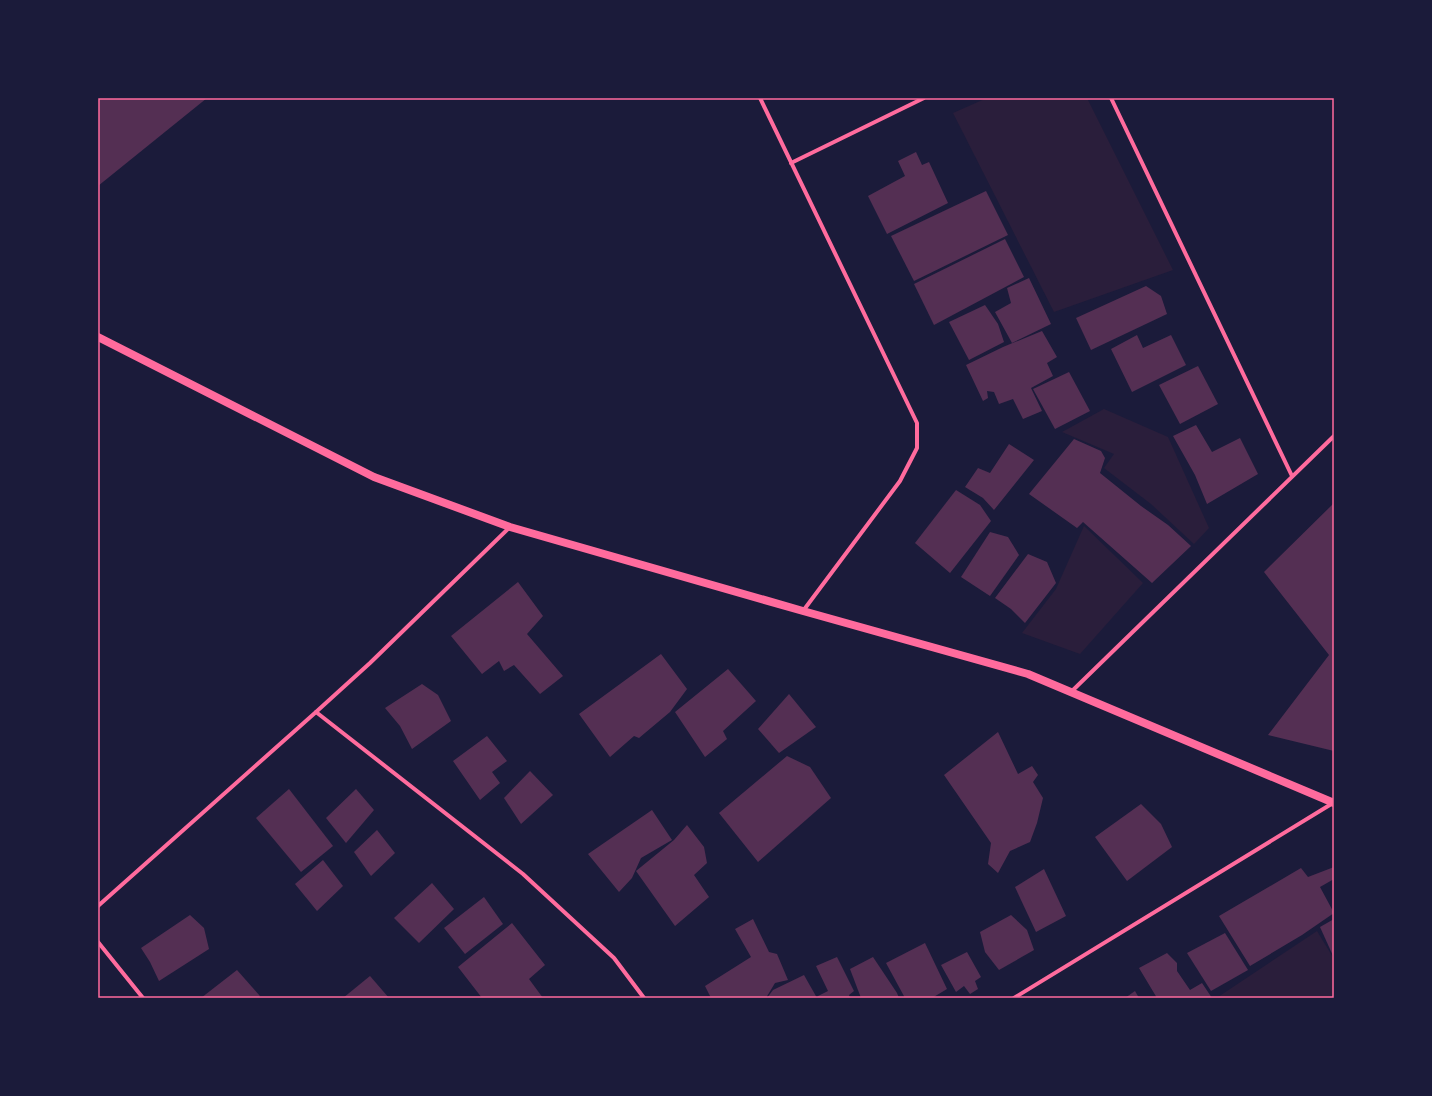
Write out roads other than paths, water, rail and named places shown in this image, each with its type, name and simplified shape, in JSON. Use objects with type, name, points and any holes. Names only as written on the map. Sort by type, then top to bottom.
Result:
[{"type":"main road","points":[[98,336],[374,477],[510,527],[1028,674],[1334,803]]},
{"type":"street","points":[[760,98],[917,423],[917,448],[900,481],[803,611]]},
{"type":"street","points":[[791,163],[924,98]]},
{"type":"street","points":[[1111,98],[1292,476]]},
{"type":"street","points":[[1071,692],[1334,436]]},
{"type":"street","points":[[98,906],[370,663],[510,527]]},
{"type":"street","points":[[316,712],[523,874],[614,958],[644,998]]},
{"type":"street","points":[[1014,998],[1334,803]]},
{"type":"street","points":[[98,942],[143,998]]}]
